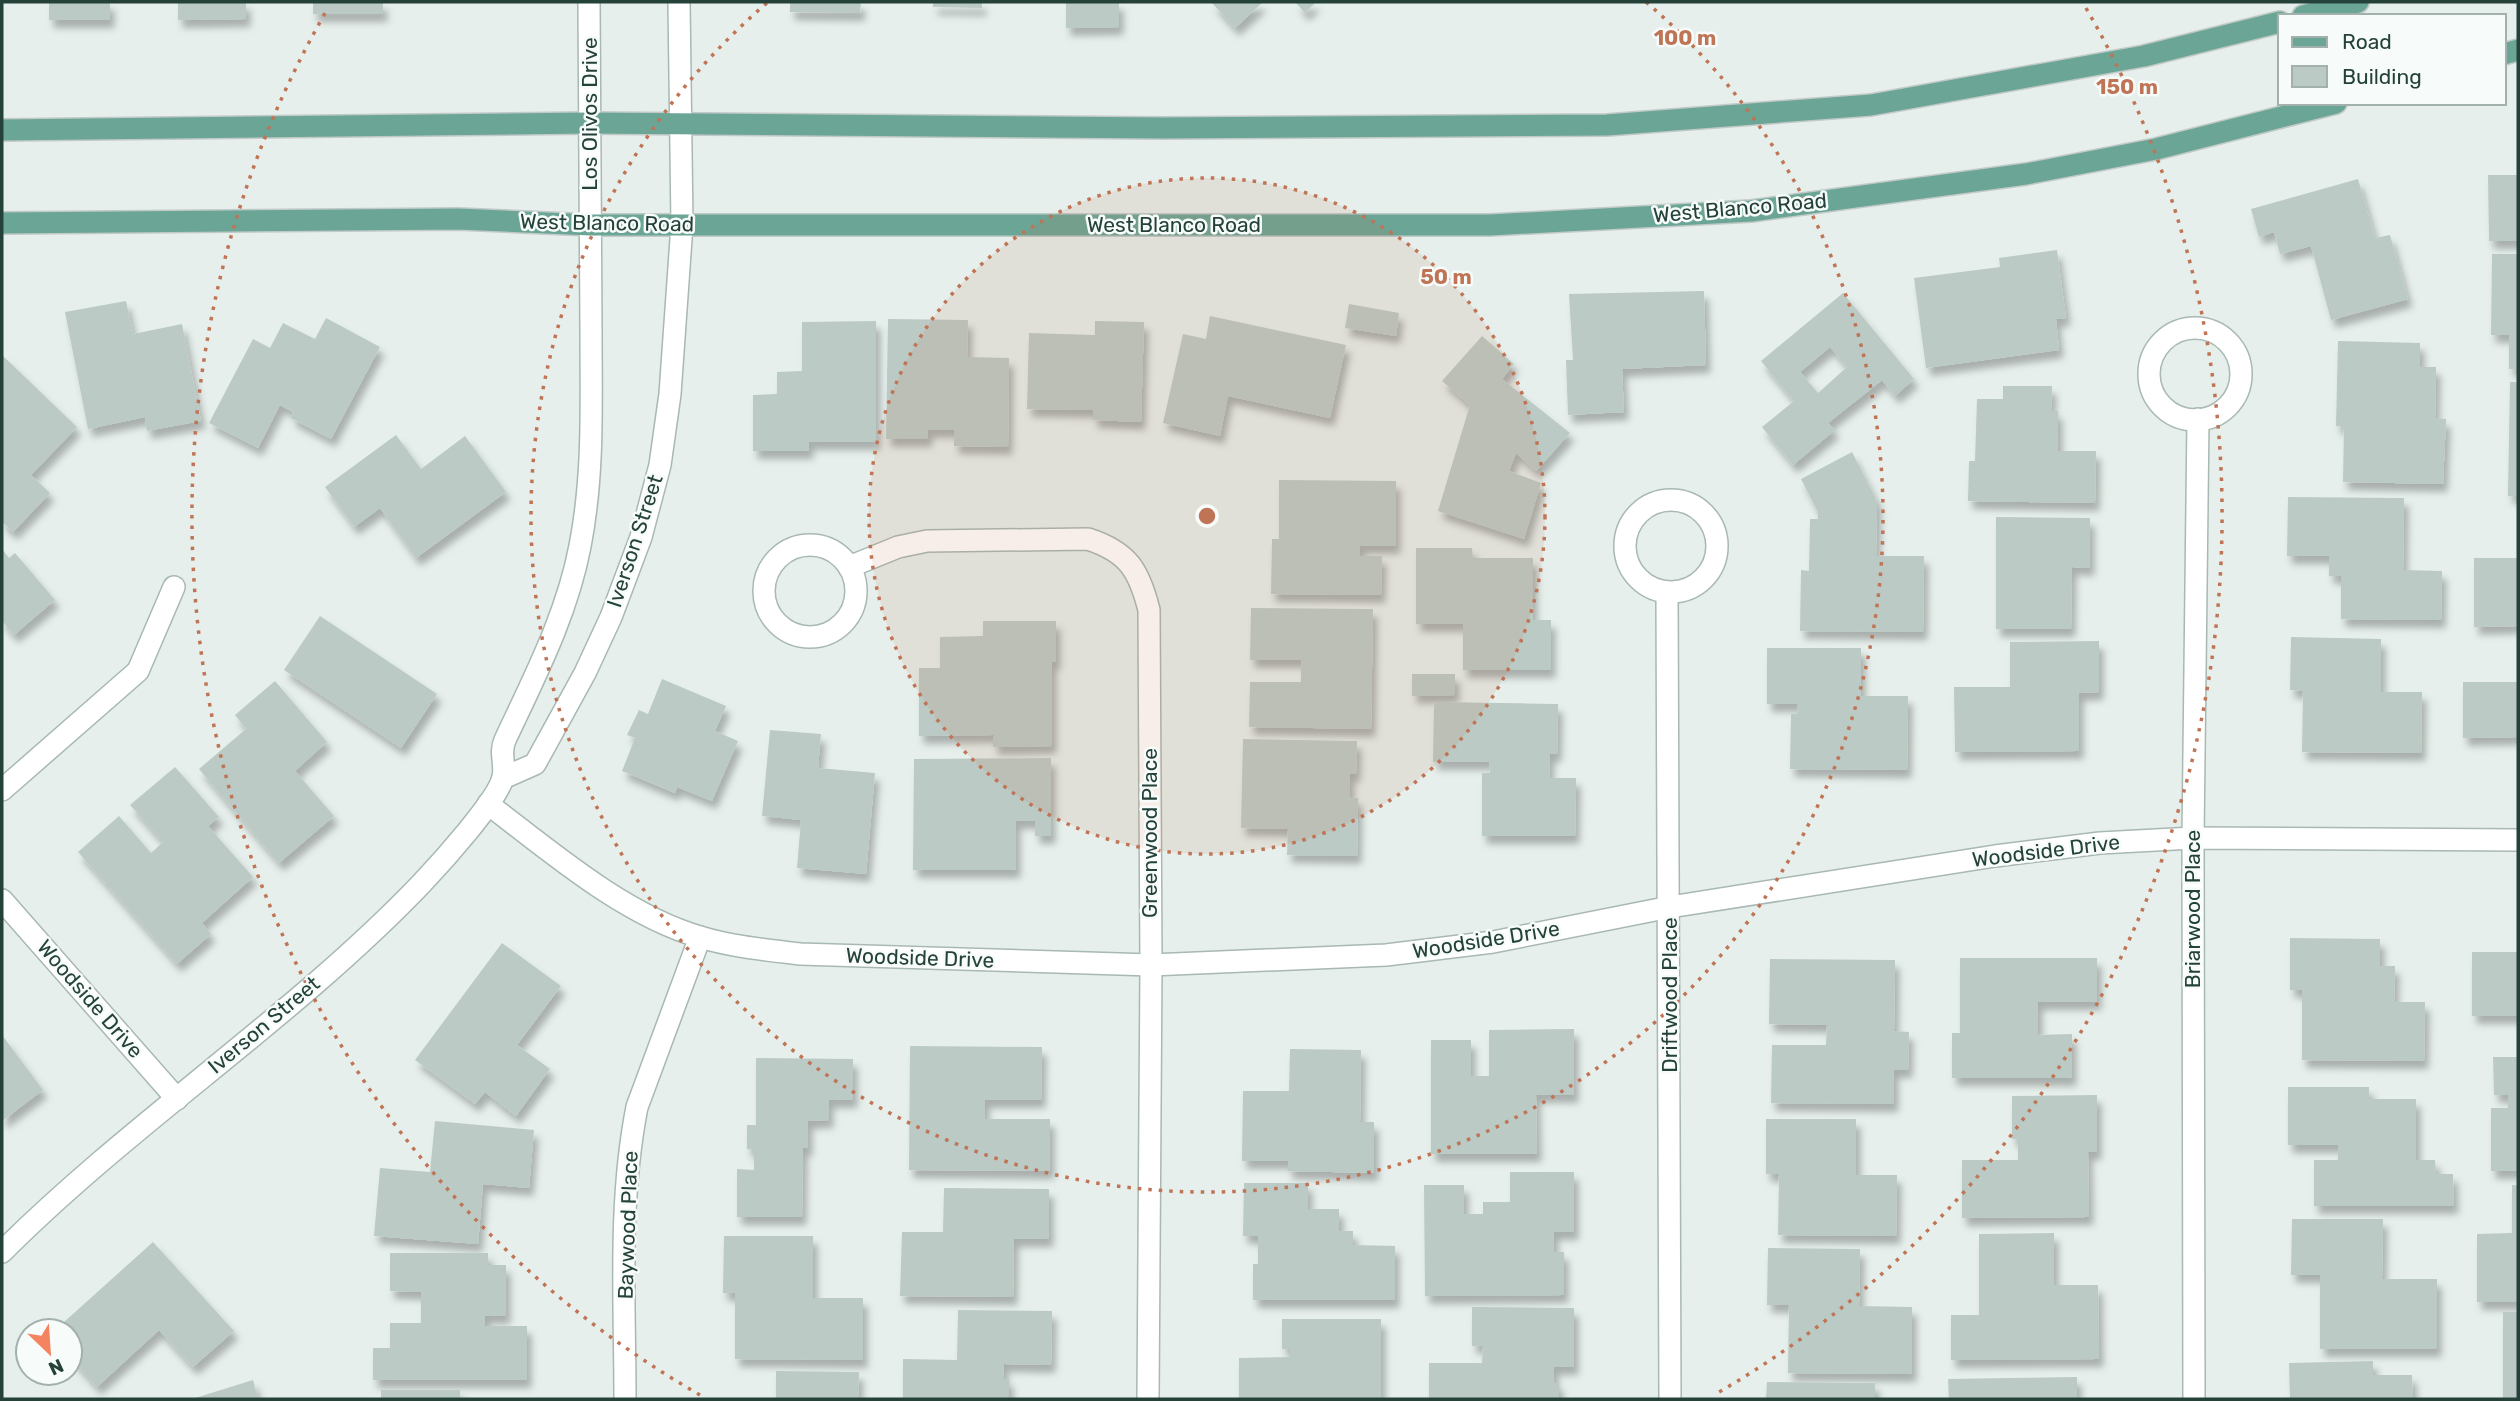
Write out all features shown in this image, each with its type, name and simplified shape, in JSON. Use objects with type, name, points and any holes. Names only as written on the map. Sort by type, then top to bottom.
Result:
[{"type":"main road","points":[[2311,14],[2358,2]]},
{"type":"main road","points":[[2,130],[589,123],[1163,128],[1607,125],[1871,105],[2144,56],[2278,22]]},
{"type":"main road","name":"West Blanco Road","points":[[2,223],[458,219],[591,225],[1490,225],[1752,211],[2026,174],[2156,149],[2328,105]]},
{"type":"street","name":"Los Olivos Drive","points":[[589,2],[591,225]]},
{"type":"street","points":[[679,2],[680,123]]},
{"type":"street","name":"Iverson Street","points":[[2,1252],[32,1222],[377,929],[425,880],[488,804],[503,778],[535,764],[585,673],[611,617],[641,537],[660,465],[670,394],[682,225],[680,123]]},
{"type":"street","points":[[503,778],[501,747],[558,624],[580,548],[590,464],[591,225]]},
{"type":"street","points":[[2192,328],[2207,330],[2232,345],[2242,373],[2233,401],[2222,412],[2207,419],[2198,419],[2177,416],[2164,408],[2155,396],[2150,380],[2150,365],[2165,339],[2192,328]]},
{"type":"street","name":"Briarwood Place","points":[[2194,1399],[2193,838],[2198,419]]},
{"type":"street","points":[[1673,500],[1695,507],[1707,517],[1717,544],[1715,559],[1708,573],[1682,590],[1667,592],[1652,588],[1639,580],[1629,567],[1625,552],[1626,536],[1640,511],[1653,503],[1673,500]]},
{"type":"street","name":"Greenwood Place","points":[[849,567],[898,547],[927,541],[1088,539],[1104,544],[1129,562],[1138,575],[1149,610],[1151,965],[1148,1399]]},
{"type":"street","points":[[807,544],[822,546],[835,552],[849,567],[856,589],[854,604],[847,618],[836,629],[822,635],[806,637],[791,633],[769,612],[764,597],[770,567],[792,548],[807,544]]},
{"type":"street","points":[[2,790],[138,671],[174,587]]},
{"type":"street","name":"Driftwood Place","points":[[1667,592],[1670,1399]]},
{"type":"street","name":"Woodside Drive","points":[[488,804],[617,897],[659,922],[700,937],[745,948],[800,954],[1151,965],[1386,955],[1493,942],[1670,906],[1996,856],[2099,843],[2193,838],[2518,840]]},
{"type":"street","name":"Woodside Drive","points":[[2,900],[177,1099]]},
{"type":"street","name":"Baywood Place","points":[[625,1399],[625,1197],[632,1136],[637,1107],[700,937]]},
{"type":"building","points":[[49,2],[110,2],[110,20],[49,20]]},
{"type":"building","points":[[178,2],[246,2],[246,19],[178,20]]},
{"type":"building","points":[[313,2],[383,2],[383,14],[313,14]]},
{"type":"building","points":[[790,2],[861,2],[860,13],[790,12]]},
{"type":"building","points":[[933,2],[982,2],[982,8],[933,7]]},
{"type":"building","points":[[1066,2],[1119,2],[1119,27],[1066,28]]},
{"type":"building","points":[[1211,2],[1263,2],[1235,28]]},
{"type":"building","points":[[1295,2],[1316,2],[1305,13]]},
{"type":"building","points":[[2488,175],[2518,175],[2518,241],[2489,241]]},
{"type":"building","points":[[2358,179],[2375,238],[2390,235],[2408,299],[2331,320],[2311,246],[2280,254],[2274,232],[2259,237],[2251,209]]},
{"type":"building","points":[[2057,250],[2066,318],[2056,319],[2059,350],[1926,368],[1914,278],[2000,267],[1999,258]]},
{"type":"building","points":[[2492,254],[2518,254],[2518,369],[2509,369],[2509,335],[2491,335]]},
{"type":"building","points":[[1704,291],[1706,365],[1622,369],[1624,412],[1568,415],[1566,360],[1573,360],[1569,294]]},
{"type":"building","points":[[1843,293],[1914,379],[1895,396],[1882,380],[1828,423],[1835,430],[1793,465],[1762,427],[1794,401],[1761,361]],"holes":[[[1830,347],[1847,367],[1818,393],[1800,372]]]},
{"type":"building","points":[[126,301],[133,334],[182,324],[201,421],[147,431],[145,417],[88,429],[65,312]]},
{"type":"building","points":[[1349,304],[1399,313],[1396,336],[1345,328]]},
{"type":"building","points":[[1210,316],[1346,345],[1330,418],[1228,396],[1220,436],[1163,423],[1183,334],[1206,339]]},
{"type":"building","points":[[326,318],[380,347],[331,439],[291,418],[293,412],[280,405],[258,448],[209,423],[253,339],[270,348],[283,323],[315,339]]},
{"type":"building","points":[[888,319],[968,320],[967,357],[1009,358],[1008,447],[954,446],[954,430],[928,430],[928,439],[886,439]]},
{"type":"building","points":[[876,321],[876,442],[809,442],[809,451],[753,451],[753,395],[777,394],[777,372],[802,371],[802,322]]},
{"type":"building","points":[[1095,321],[1144,322],[1141,422],[1093,420],[1093,410],[1027,409],[1029,333],[1095,335]]},
{"type":"building","points":[[1482,336],[1514,364],[1502,379],[1570,433],[1536,471],[1516,453],[1509,471],[1541,483],[1524,539],[1438,511],[1470,405],[1442,381]]},
{"type":"building","points":[[2338,341],[2420,343],[2420,367],[2436,367],[2435,418],[2446,419],[2443,484],[2343,482],[2344,426],[2336,426]]},
{"type":"building","points":[[2,355],[77,427],[31,475],[50,493],[13,532],[2,522]]},
{"type":"building","points":[[2510,382],[2518,382],[2518,496],[2508,496]]},
{"type":"building","points":[[2003,386],[2052,386],[2051,411],[2058,411],[2058,451],[2096,451],[2095,503],[1968,501],[1969,461],[1975,461],[1977,399],[2003,399]]},
{"type":"building","points":[[396,435],[421,469],[465,436],[506,492],[416,558],[380,508],[354,527],[325,487]]},
{"type":"building","points":[[1852,452],[1877,501],[1876,556],[1924,556],[1923,632],[1800,631],[1801,570],[1809,571],[1810,519],[1818,519],[1818,512],[1801,479]]},
{"type":"building","points":[[1279,480],[1396,481],[1396,546],[1360,546],[1360,556],[1382,556],[1381,595],[1271,594],[1272,539],[1279,539]]},
{"type":"building","points":[[2288,497],[2404,498],[2403,570],[2442,571],[2441,620],[2341,619],[2341,576],[2329,576],[2329,556],[2287,556]]},
{"type":"building","points":[[1996,517],[2090,518],[2090,568],[2072,567],[2071,629],[1996,629]]},
{"type":"building","points":[[1416,548],[1472,548],[1473,558],[1533,558],[1533,620],[1551,620],[1551,670],[1463,670],[1463,624],[1416,624]]},
{"type":"building","points":[[2,549],[9,558],[15,553],[55,600],[14,635],[2,621]]},
{"type":"building","points":[[2474,558],[2518,558],[2518,626],[2474,627]]},
{"type":"building","points":[[1251,608],[1373,609],[1371,729],[1249,727],[1250,682],[1301,682],[1301,660],[1250,660]]},
{"type":"building","points":[[320,616],[437,694],[401,748],[284,670]]},
{"type":"building","points":[[983,621],[1056,621],[1056,662],[1052,662],[1052,746],[993,747],[993,735],[919,736],[919,668],[940,668],[940,637],[983,636]]},
{"type":"building","points":[[2291,637],[2381,639],[2381,692],[2422,692],[2421,753],[2302,752],[2303,691],[2290,690]]},
{"type":"building","points":[[2099,641],[2099,692],[2079,693],[2079,751],[1955,752],[1954,687],[2010,687],[2010,642]]},
{"type":"building","points":[[1767,648],[1861,648],[1861,696],[1908,696],[1907,770],[1790,769],[1791,714],[1797,714],[1798,704],[1767,704]]},
{"type":"building","points":[[1412,674],[1455,674],[1455,695],[1412,696]]},
{"type":"building","points":[[662,679],[726,706],[715,731],[738,741],[712,801],[677,787],[675,793],[622,771],[635,738],[627,735],[639,710],[648,714]]},
{"type":"building","points":[[275,681],[327,742],[295,771],[334,816],[279,863],[199,769],[246,729],[235,715]]},
{"type":"building","points":[[2463,682],[2518,682],[2518,737],[2463,738]]},
{"type":"building","points":[[1434,702],[1558,704],[1557,754],[1550,754],[1549,778],[1576,778],[1575,836],[1482,836],[1482,773],[1490,773],[1489,762],[1433,762]]},
{"type":"building","points":[[770,730],[821,734],[818,768],[875,773],[866,874],[797,868],[801,820],[762,816]]},
{"type":"building","points":[[1243,739],[1357,741],[1356,774],[1350,774],[1350,797],[1358,798],[1357,856],[1287,855],[1288,829],[1241,828]]},
{"type":"building","points":[[1051,758],[1051,836],[1035,836],[1035,821],[1016,821],[1016,870],[913,870],[914,759]]},
{"type":"building","points":[[175,767],[219,817],[208,826],[253,877],[202,923],[211,934],[177,964],[78,852],[119,816],[151,853],[163,842],[130,805]]},
{"type":"building","points":[[2290,938],[2380,939],[2380,966],[2395,966],[2394,1002],[2425,1002],[2424,1061],[2302,1060],[2302,990],[2290,990]]},
{"type":"building","points":[[502,943],[561,986],[517,1045],[550,1069],[516,1116],[485,1092],[475,1104],[415,1060]]},
{"type":"building","points":[[2472,952],[2518,952],[2518,1016],[2472,1016]]},
{"type":"building","points":[[1960,958],[2097,958],[2097,1002],[2038,1002],[2038,1035],[2072,1034],[2072,1078],[1952,1078],[1952,1033],[1960,1033]]},
{"type":"building","points":[[1770,959],[1895,960],[1894,1031],[1909,1032],[1908,1070],[1894,1070],[1894,1104],[1771,1103],[1772,1045],[1826,1045],[1827,1025],[1769,1024]]},
{"type":"building","points":[[1574,1029],[1574,1095],[1536,1095],[1537,1154],[1431,1154],[1431,1040],[1471,1040],[1471,1076],[1489,1076],[1489,1030]]},
{"type":"building","points":[[2,1035],[43,1090],[2,1121]]},
{"type":"building","points":[[910,1046],[1042,1047],[1041,1100],[985,1100],[985,1119],[1050,1119],[1050,1171],[909,1170]]},
{"type":"building","points":[[1290,1049],[1361,1050],[1360,1122],[1374,1122],[1374,1173],[1288,1171],[1288,1161],[1242,1161],[1243,1091],[1289,1091]]},
{"type":"building","points":[[2493,1057],[2518,1057],[2518,1171],[2491,1171],[2491,1108],[2508,1108],[2508,1095],[2494,1095]]},
{"type":"building","points":[[756,1058],[853,1059],[853,1100],[829,1100],[829,1120],[808,1121],[808,1148],[803,1148],[802,1217],[737,1217],[737,1169],[754,1170],[754,1150],[747,1149],[747,1125],[756,1125]]},
{"type":"building","points":[[2288,1087],[2369,1087],[2369,1099],[2416,1099],[2416,1160],[2435,1160],[2436,1174],[2453,1174],[2454,1206],[2314,1206],[2314,1160],[2338,1160],[2338,1145],[2288,1145]]},
{"type":"building","points":[[2097,1095],[2097,1152],[2088,1152],[2089,1217],[1962,1218],[1962,1160],[2018,1160],[2018,1139],[2012,1139],[2012,1096]]},
{"type":"building","points":[[1766,1119],[1856,1119],[1856,1175],[1897,1175],[1896,1236],[1778,1235],[1779,1174],[1766,1174]]},
{"type":"building","points":[[435,1121],[534,1130],[529,1188],[483,1184],[478,1244],[374,1236],[380,1168],[430,1172]]},
{"type":"building","points":[[1510,1172],[1574,1172],[1574,1232],[1554,1232],[1554,1252],[1564,1252],[1564,1295],[1425,1296],[1424,1185],[1464,1185],[1464,1214],[1483,1214],[1483,1202],[1510,1202]]},
{"type":"building","points":[[1244,1183],[1308,1183],[1308,1209],[1339,1209],[1339,1231],[1353,1231],[1353,1245],[1395,1246],[1395,1300],[1253,1300],[1253,1264],[1258,1264],[1258,1236],[1243,1236]]},
{"type":"building","points":[[2512,1185],[2518,1185],[2518,1302],[2477,1302],[2477,1234],[2512,1233]]},
{"type":"building","points":[[944,1188],[1049,1189],[1049,1239],[1014,1239],[1013,1297],[900,1296],[902,1232],[943,1232]]},
{"type":"building","points":[[2292,1219],[2383,1219],[2382,1279],[2437,1279],[2437,1349],[2320,1349],[2320,1275],[2291,1275]]},
{"type":"building","points":[[2054,1233],[2054,1285],[2098,1285],[2099,1359],[1951,1360],[1951,1315],[1979,1315],[1979,1234]]},
{"type":"building","points":[[724,1236],[813,1236],[813,1298],[863,1298],[863,1360],[735,1359],[735,1293],[723,1293]]},
{"type":"building","points":[[153,1242],[234,1331],[193,1367],[159,1330],[97,1387],[84,1373],[84,1317],[70,1317]]},
{"type":"building","points":[[1768,1248],[1860,1249],[1859,1306],[1912,1307],[1912,1374],[1788,1373],[1789,1305],[1767,1305]]},
{"type":"building","points":[[390,1253],[488,1253],[488,1265],[506,1265],[506,1316],[485,1316],[485,1326],[527,1326],[527,1380],[373,1380],[373,1348],[390,1348],[390,1323],[421,1323],[421,1292],[390,1291]]},
{"type":"building","points":[[1472,1307],[1574,1308],[1574,1367],[1554,1367],[1554,1383],[1559,1383],[1559,1399],[1429,1399],[1429,1363],[1482,1363],[1483,1346],[1472,1346]]},
{"type":"building","points":[[958,1310],[1052,1311],[1051,1365],[1004,1364],[1003,1379],[1009,1379],[1009,1399],[903,1399],[903,1359],[957,1360]]},
{"type":"building","points":[[2503,1312],[2518,1312],[2518,1399],[2503,1399]]},
{"type":"building","points":[[1282,1319],[1381,1319],[1381,1399],[1239,1399],[1239,1358],[1290,1357],[1290,1349],[1282,1349]]},
{"type":"building","points":[[2373,1361],[2373,1375],[2412,1375],[2413,1399],[2290,1399],[2289,1363]]},
{"type":"building","points":[[776,1371],[859,1372],[858,1399],[776,1399]]},
{"type":"building","points":[[2077,1377],[2077,1399],[1949,1399],[1948,1379]]},
{"type":"building","points":[[253,1380],[258,1399],[192,1399]]},
{"type":"building","points":[[1767,1382],[1875,1383],[1875,1399],[1766,1399]]},
{"type":"building","points":[[381,1390],[460,1390],[460,1399],[381,1399]]}]
